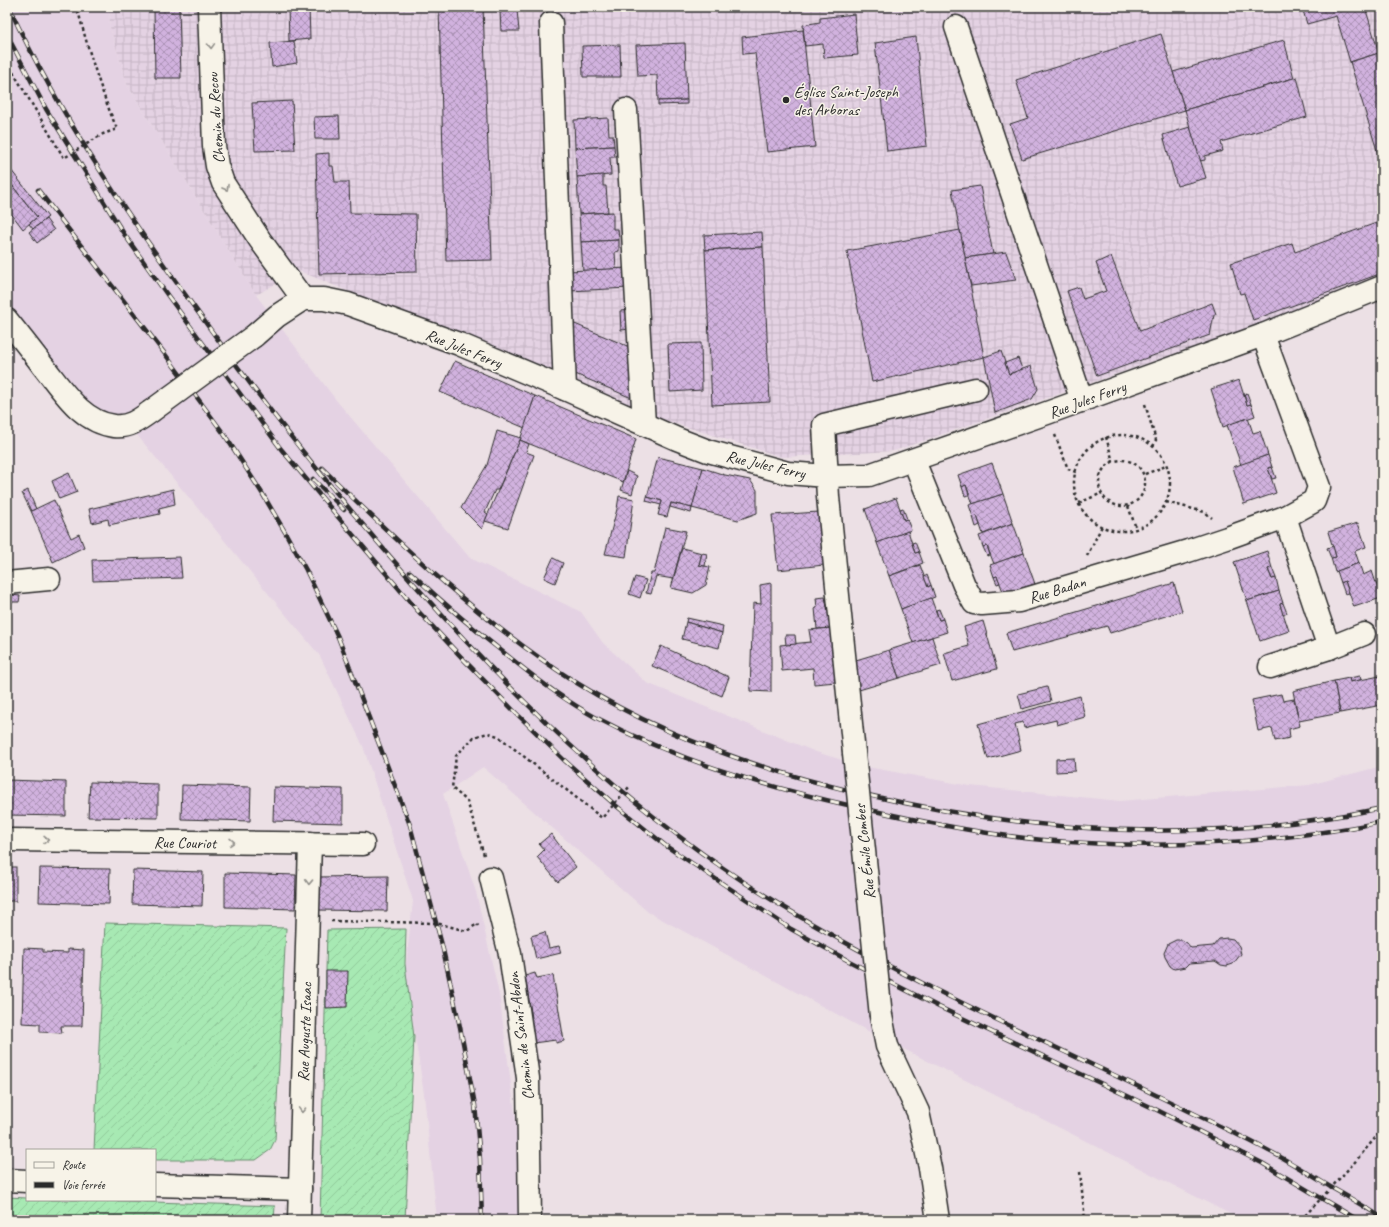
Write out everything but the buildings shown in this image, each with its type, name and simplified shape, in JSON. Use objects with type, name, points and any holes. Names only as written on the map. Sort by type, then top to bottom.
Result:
[{"type":"street","name":"Chemin du Recou","points":[[209,7],[214,146],[217,166],[223,183],[232,198],[278,266],[303,299]]},
{"type":"street","points":[[551,23],[565,389]]},
{"type":"street","points":[[956,27],[1082,401]]},
{"type":"street","points":[[626,110],[644,424]]},
{"type":"street","name":"Rue Jules Ferry","points":[[303,299],[324,299],[348,304],[459,344],[708,451],[788,473],[826,476],[869,475],[914,461],[1263,335],[1382,287]]},
{"type":"street","points":[[7,320],[72,402],[92,418],[106,424],[123,426],[138,421],[303,299]]},
{"type":"street","name":"Rue Badan","points":[[914,461],[964,585],[974,603],[982,604],[1018,601],[1227,538],[1286,517],[1314,501],[1319,487],[1263,335]]},
{"type":"street","name":"Rue Émile Combes","points":[[938,1220],[930,1168],[918,1112],[887,1046],[881,1016],[826,476],[824,425],[976,390]]},
{"type":"street","points":[[1286,517],[1329,648]]},
{"type":"street","points":[[7,583],[48,579]]},
{"type":"street","points":[[1270,667],[1329,648],[1364,634]]},
{"type":"street","name":"Rue Couriot","points":[[7,840],[363,844]]},
{"type":"street","name":"Rue Auguste Isaac","points":[[299,1220],[310,843]]},
{"type":"street","name":"Chemin de Saint-Abdon","points":[[491,878],[510,954],[528,1078],[530,1220]]},
{"type":"street","points":[[7,1180],[26,1181]]},
{"type":"street","points":[[156,1185],[300,1189]]},
{"type":"path","points":[[7,62],[64,158],[103,134],[117,129],[89,55],[77,7]]},
{"type":"path","points":[[1144,402],[1156,440],[1153,447]]},
{"type":"path","points":[[1047,413],[1068,469],[1076,472]]},
{"type":"path","points":[[1120,435],[1133,436],[1146,441],[1153,447],[1165,462],[1169,475],[1169,489],[1166,502],[1158,514],[1148,523],[1123,531],[1102,526],[1087,516],[1079,503],[1075,492],[1074,478],[1084,453],[1094,444],[1106,437],[1120,435]]},
{"type":"path","points":[[1106,437],[1113,462]]},
{"type":"path","points":[[1120,459],[1130,460],[1139,466],[1144,474],[1146,485],[1143,495],[1135,503],[1128,506],[1119,507],[1111,504],[1104,498],[1099,483],[1100,475],[1104,468],[1113,462],[1120,459]]},
{"type":"path","points":[[1144,474],[1166,466]]},
{"type":"path","points":[[1079,503],[1102,494]]},
{"type":"path","points":[[1166,502],[1206,512],[1220,526],[1227,538]]},
{"type":"path","points":[[1128,506],[1136,528]]},
{"type":"path","points":[[1088,580],[1085,560],[1102,526]]},
{"type":"path","points":[[491,878],[467,801],[452,788],[456,756],[474,738],[488,733],[498,736],[602,818],[630,786]]},
{"type":"path","points":[[308,920],[436,923],[467,931],[477,924],[482,929]]},
{"type":"path","points":[[1302,1220],[1382,1130]]},
{"type":"path","points":[[1080,1172],[1085,1220]]},
{"type":"shaded area","points":[[7,7],[109,7],[110,27],[127,84],[256,295],[336,400],[470,558],[581,612],[603,643],[647,683],[816,752],[862,766],[970,786],[1120,801],[1309,785],[1382,766],[1382,1220],[1242,1220],[866,1030],[648,912],[483,767],[443,794],[476,892],[499,994],[516,1121],[521,1220],[437,1220],[424,1094],[405,973],[413,901],[363,746],[320,656],[133,430],[99,425],[7,317]]},
{"type":"shaded area","points":[[109,7],[1382,7],[1382,282],[894,451],[782,457],[655,417],[299,271],[256,295],[127,84],[110,27]]},
{"type":"green space","points":[[105,923],[286,928],[275,1140],[270,1150],[256,1160],[156,1160],[156,1149],[94,1149]]},
{"type":"green space","points":[[406,929],[405,964],[414,1037],[405,1220],[320,1220],[327,930]]},
{"type":"green space","points":[[7,1197],[26,1198],[26,1201],[122,1201],[275,1206],[274,1220],[7,1220]]},
{"type":"railway","points":[[9,7],[52,91],[126,211],[232,360],[308,458],[414,584],[501,677],[592,765],[640,806],[690,845],[742,881],[797,915],[896,970],[946,995],[1252,1142],[1293,1164],[1382,1218]]},
{"type":"railway","points":[[7,35],[46,109],[124,234],[281,449],[418,611],[516,713],[564,760],[614,804],[666,846],[791,929],[847,960],[939,1007],[1155,1109],[1262,1163],[1358,1220]]},
{"type":"railway","points":[[38,190],[165,354],[224,434],[285,532],[306,570],[338,637],[410,825],[442,945],[475,1105],[480,1159],[482,1220]]},
{"type":"railway","points":[[322,468],[382,526],[444,582],[508,635],[542,660],[577,683],[644,720],[714,750],[786,774],[859,793],[924,807],[990,818],[1055,826],[1120,830],[1185,830],[1251,827],[1316,820],[1382,808]]},
{"type":"railway","points":[[313,479],[344,510]]},
{"type":"railway","points":[[410,572],[473,628],[543,683],[584,711],[626,732],[688,759],[786,790],[876,811],[971,830],[1043,840],[1086,843],[1171,844],[1256,840],[1298,836],[1382,822]]},
{"type":"place","name":"Église Saint-Joseph des Arboras","points":[[786,100]]}]
